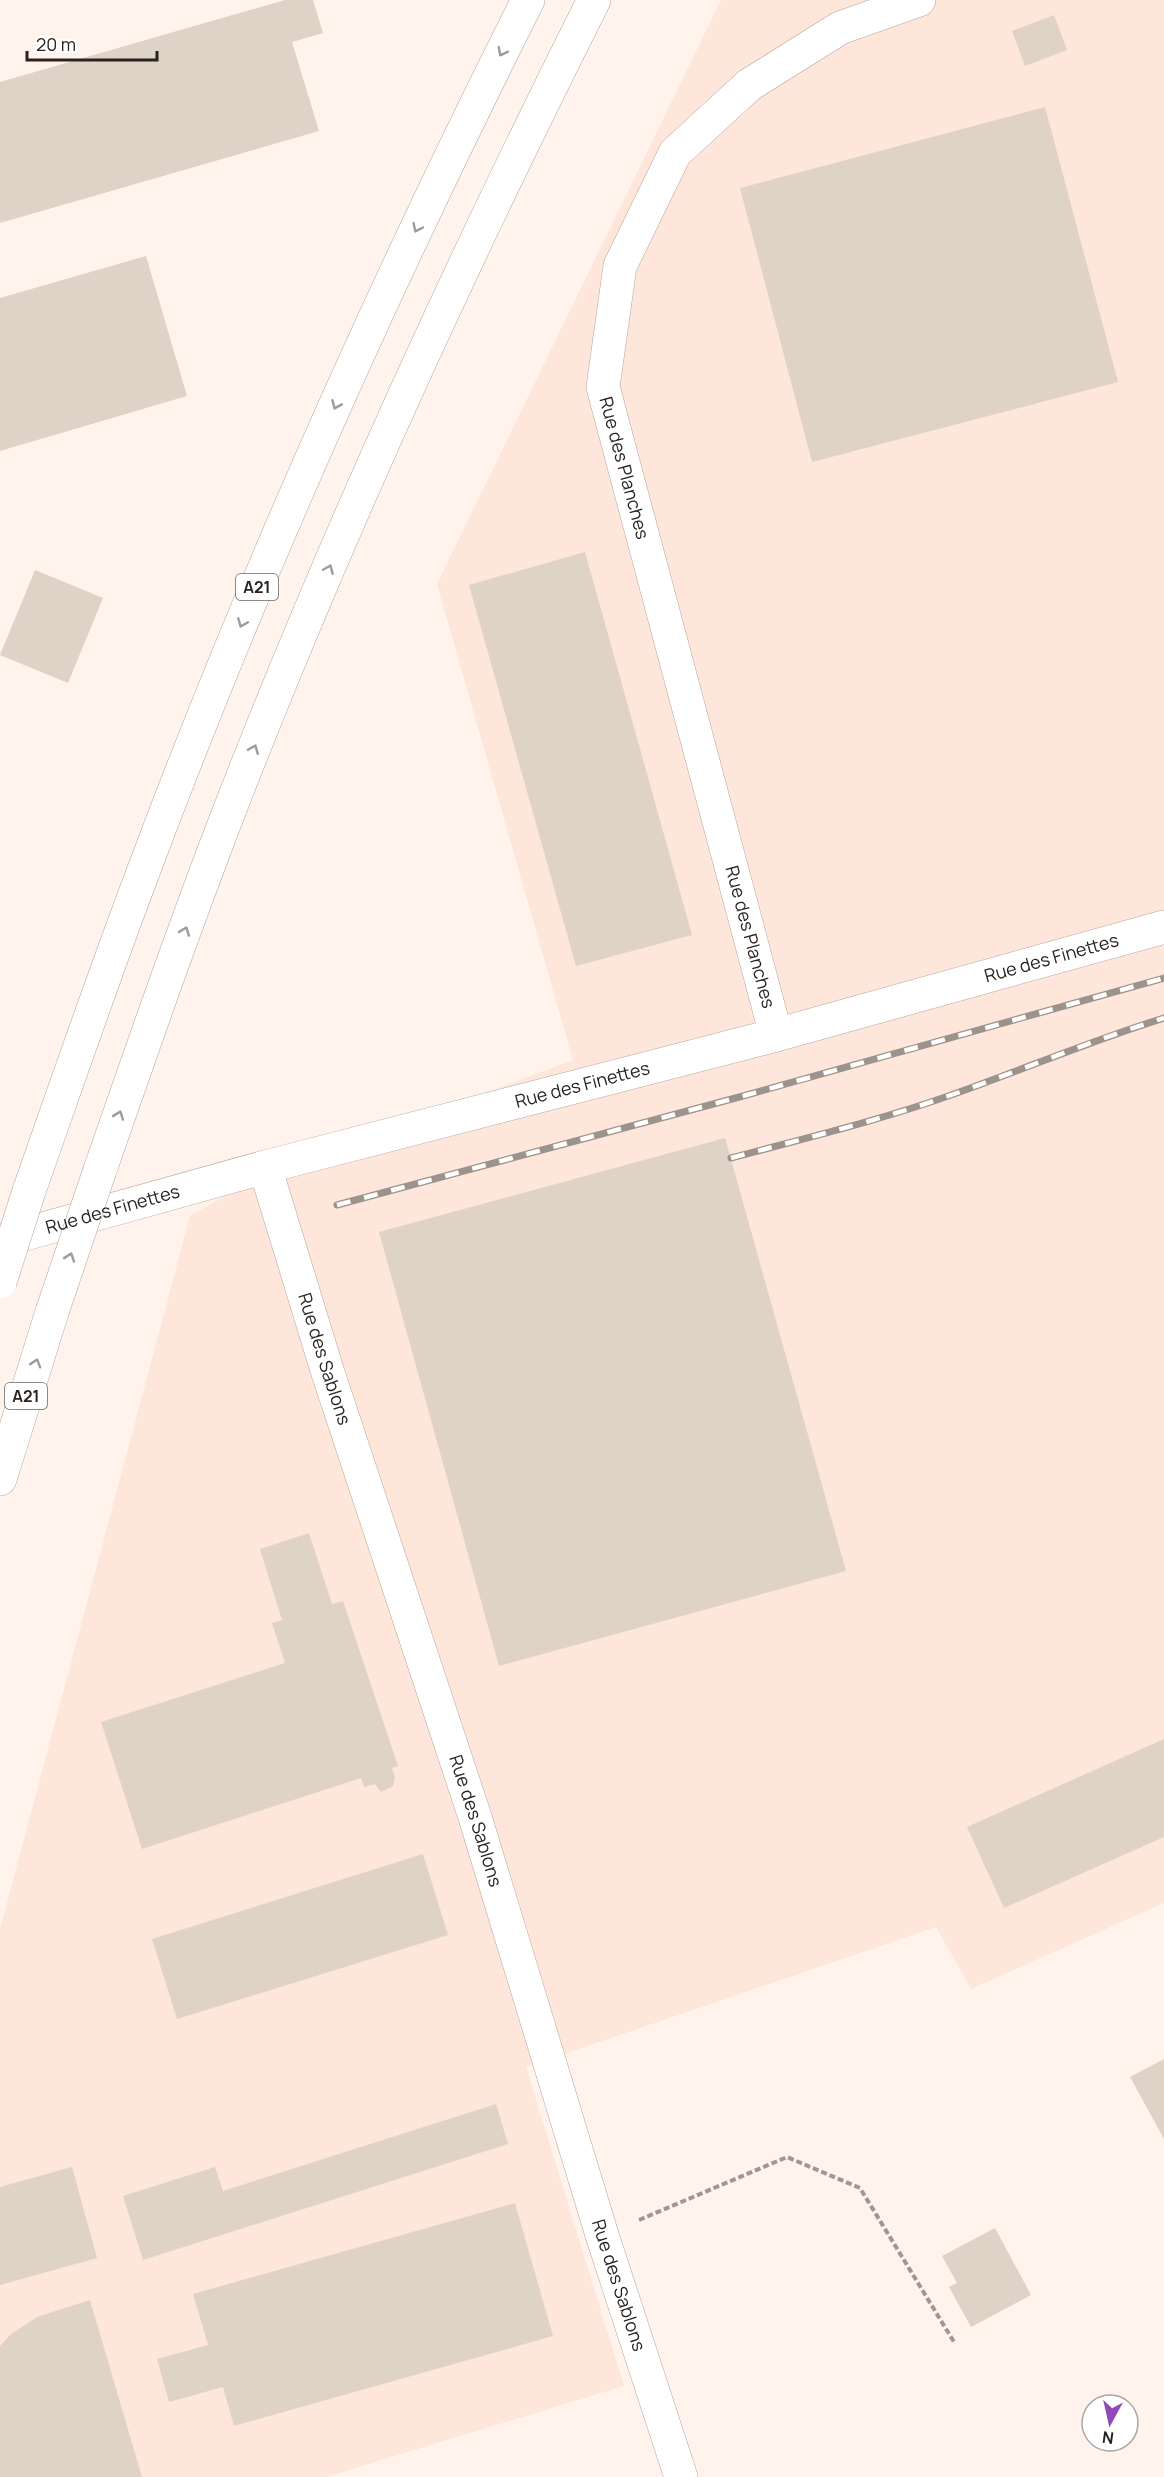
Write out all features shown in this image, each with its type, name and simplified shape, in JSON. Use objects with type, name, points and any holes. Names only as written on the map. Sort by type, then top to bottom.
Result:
[{"type":"main road","name":"A21","points":[[0,1282],[29,1191],[146,865],[279,533],[385,296],[528,0]]},
{"type":"main road","name":"A21","points":[[0,1479],[52,1312],[100,1170],[166,981],[230,810],[316,597],[453,288],[594,0]]},
{"type":"main road","name":"Rue des Planches","points":[[776,1035],[603,387],[620,266],[675,153],[749,85],[840,28],[919,0]]},
{"type":"main road","name":"Rue des Finettes","points":[[0,1241],[265,1167],[776,1035],[1164,927]]},
{"type":"main road","name":"Rue des Sablons","points":[[265,1167],[328,1373],[475,1817],[602,2235],[681,2477]]},
{"type":"path","points":[[602,2235],[787,2157],[860,2187],[954,2342]]},
{"type":"shaded area","points":[[721,0],[1164,0],[1164,1903],[971,1989],[936,1927],[526,2067],[624,2386],[326,2477],[0,2477],[0,1929],[190,1216],[247,1183],[573,1060],[437,584]]},
{"type":"building","points":[[285,0],[313,0],[323,33],[292,42],[319,131],[0,223],[0,82]]},
{"type":"building","points":[[1054,15],[1067,50],[1025,66],[1012,31]]},
{"type":"building","points":[[1045,107],[1118,382],[812,462],[740,188]]},
{"type":"building","points":[[146,256],[187,396],[0,451],[0,298]]},
{"type":"building","points":[[585,552],[692,935],[576,966],[469,585]]},
{"type":"building","points":[[35,570],[103,598],[68,683],[0,655]]},
{"type":"building","points":[[725,1138],[846,1571],[499,1666],[379,1232]]},
{"type":"building","points":[[309,1533],[332,1604],[343,1601],[398,1766],[392,1768],[395,1778],[393,1786],[381,1792],[375,1784],[364,1787],[361,1778],[142,1849],[101,1722],[285,1663],[272,1623],[282,1620],[260,1549]]},
{"type":"building","points":[[1164,1739],[1164,1837],[1004,1908],[967,1827]]},
{"type":"building","points":[[423,1854],[448,1935],[177,2019],[152,1939]]},
{"type":"building","points":[[1164,2059],[1164,2139],[1130,2077]]},
{"type":"building","points":[[496,2104],[508,2144],[143,2260],[123,2196],[215,2167],[223,2191]]},
{"type":"building","points":[[72,2167],[97,2258],[0,2285],[0,2187]]},
{"type":"building","points":[[515,2203],[553,2336],[234,2426],[223,2387],[169,2402],[157,2359],[208,2345],[193,2294]]},
{"type":"building","points":[[995,2228],[1031,2295],[971,2327],[949,2287],[957,2283],[942,2256]]},
{"type":"building","points":[[90,2300],[142,2477],[0,2477],[0,2346],[10,2335],[37,2317]]},
{"type":"railway","points":[[337,1205],[743,1096],[1164,978]]},
{"type":"railway","points":[[731,1158],[927,1103],[1164,1018]]}]
